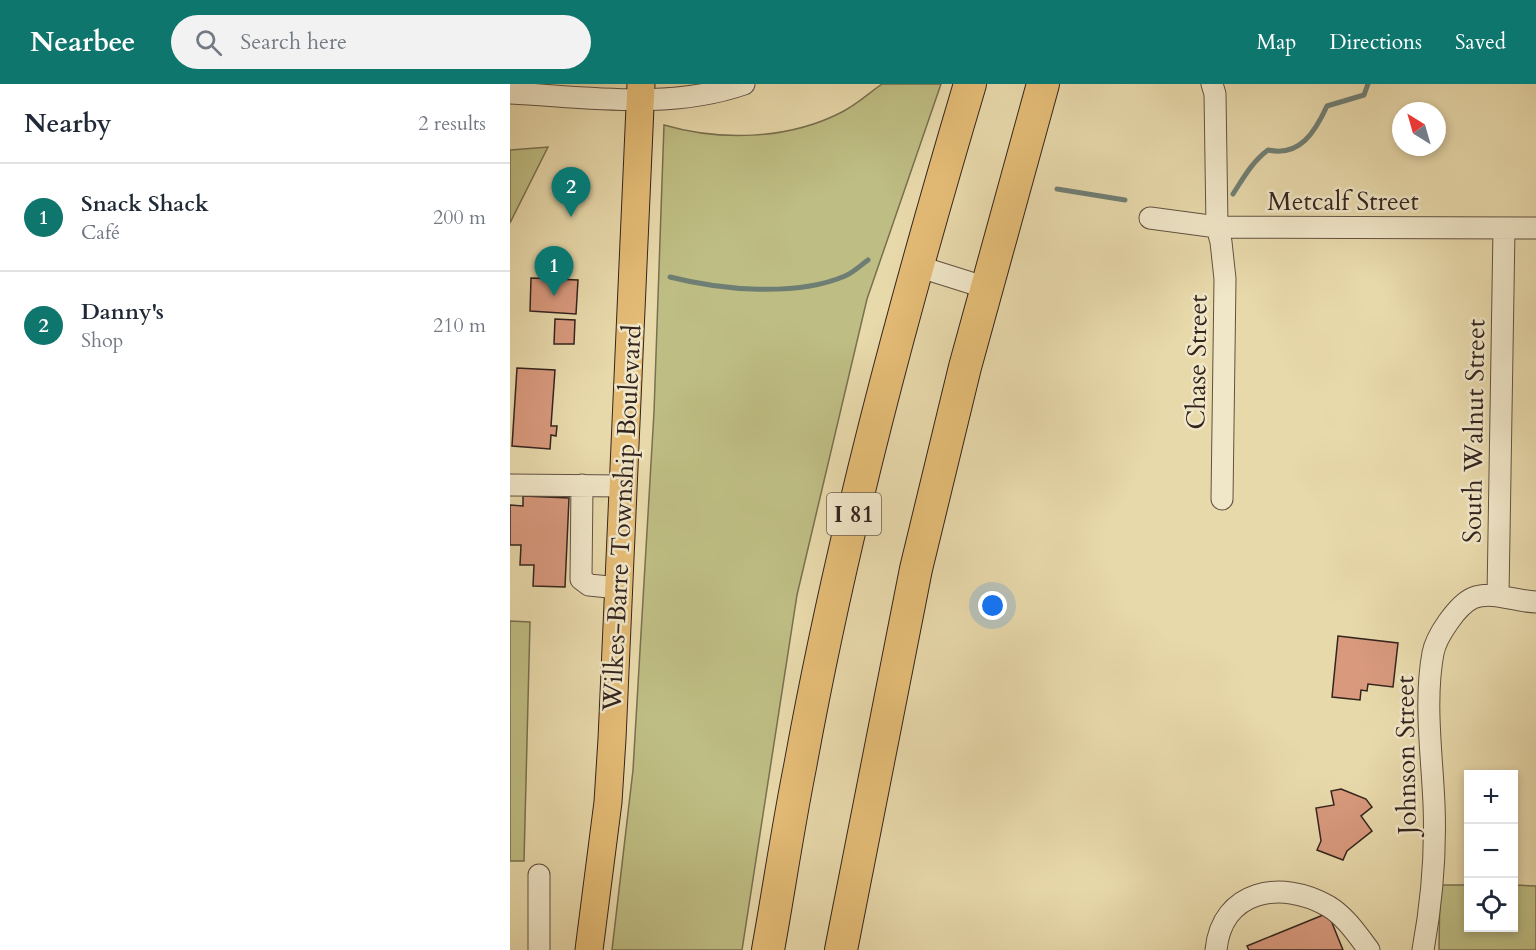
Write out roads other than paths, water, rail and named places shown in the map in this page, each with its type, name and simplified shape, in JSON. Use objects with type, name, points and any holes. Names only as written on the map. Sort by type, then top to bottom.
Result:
[{"type":"highway","name":"I 81","points":[[768,950],[800,765],[852,524],[917,266],[970,84]]},
{"type":"highway","points":[[841,950],[916,569],[987,288],[1044,84]]},
{"type":"main road","name":"Wilkes-Barre Township Boulevard","points":[[589,950],[608,802],[641,92]]},
{"type":"street","points":[[510,93],[581,90],[641,92],[669,100],[702,96],[744,84]]},
{"type":"street","name":"Chase Street","points":[[1212,84],[1215,94],[1217,227],[1225,279],[1222,499]]},
{"type":"street","name":"Metcalf Street","points":[[1150,218],[1217,227],[1536,228]]},
{"type":"street","name":"South Walnut Street","points":[[1498,596],[1504,229]]},
{"type":"street","points":[[917,266],[987,288]]},
{"type":"street","points":[[510,484],[624,486]]},
{"type":"street","points":[[582,485],[581,579],[589,585],[619,588]]},
{"type":"street","points":[[1498,596],[1536,602]]},
{"type":"street","name":"Johnson Street","points":[[1424,950],[1432,902],[1435,856],[1430,714],[1434,651],[1442,632],[1457,612],[1473,598],[1498,596]]},
{"type":"street","points":[[539,875],[539,950]]},
{"type":"street","points":[[1216,950],[1218,931],[1234,906],[1266,892],[1292,893],[1327,905],[1342,916],[1369,950]]},
{"type":"waterway","points":[[1233,194],[1253,165],[1268,150],[1289,150],[1298,146],[1317,125],[1327,106],[1364,95],[1368,84]]},
{"type":"waterway","points":[[1057,189],[1125,200]]},
{"type":"waterway","points":[[670,277],[735,288],[782,289],[826,283],[848,275],[868,260]]},
{"type":"place","name":"Danny's","points":[[571,217]]},
{"type":"place","name":"Snack Shack","points":[[554,296]]}]
